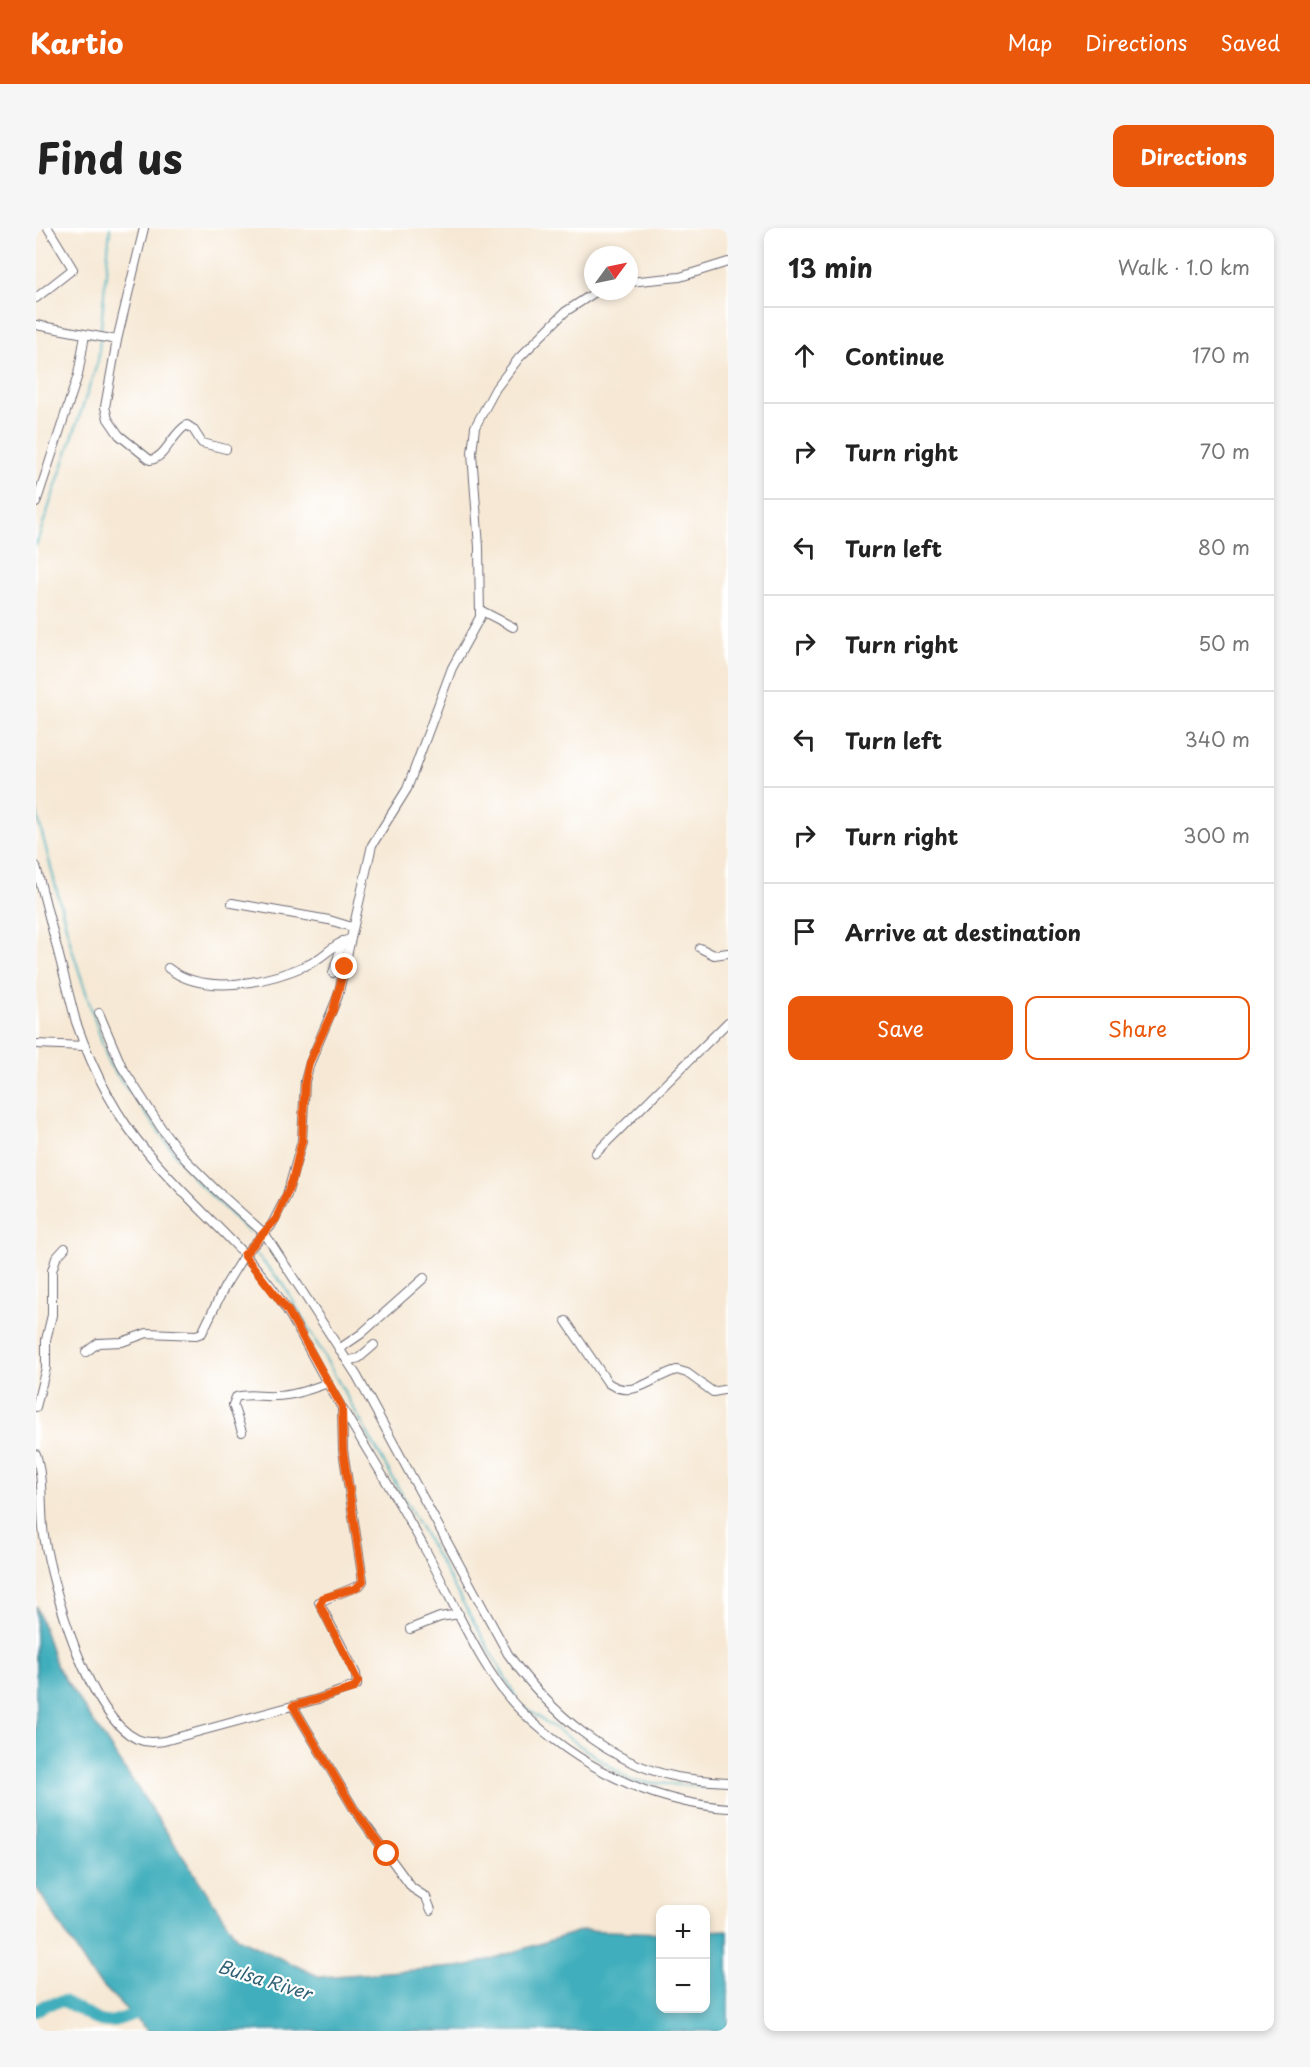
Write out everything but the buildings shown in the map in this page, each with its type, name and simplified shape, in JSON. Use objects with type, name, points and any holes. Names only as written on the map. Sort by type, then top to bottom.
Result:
[{"type":"street","points":[[36,298],[73,269],[48,228]]},
{"type":"street","points":[[144,228],[117,340],[105,407],[108,419],[118,435],[150,460],[158,457],[180,430],[187,425],[193,429],[202,443],[226,449]]},
{"type":"street","points":[[638,281],[680,277],[728,262]]},
{"type":"street","points":[[333,973],[352,927],[372,845],[407,789],[445,685],[482,611],[472,453],[475,427],[496,388],[519,358],[566,312],[584,300]]},
{"type":"street","points":[[36,325],[117,340]]},
{"type":"street","points":[[36,503],[78,375],[85,335]]},
{"type":"street","points":[[482,611],[513,627]]},
{"type":"street","points":[[36,866],[84,1046],[106,1091],[143,1148],[244,1255],[279,1298],[426,1550],[459,1614],[505,1692],[548,1736],[573,1755],[625,1782],[664,1798],[728,1808]]},
{"type":"street","points":[[232,903],[352,927]]},
{"type":"street","points":[[168,968],[190,979],[225,985],[241,983],[309,965],[347,940]]},
{"type":"street","points":[[86,1352],[98,1342],[122,1342],[147,1333],[196,1335],[202,1333],[244,1255],[265,1234],[284,1201],[298,1161],[309,1063],[338,996],[347,940]]},
{"type":"street","points":[[700,948],[714,955],[728,953]]},
{"type":"street","points":[[99,1013],[122,1067],[172,1143],[216,1190],[265,1234],[347,1361],[441,1528],[508,1654],[539,1693],[577,1729],[631,1761],[678,1777],[728,1782]]},
{"type":"street","points":[[596,1153],[728,1022]]},
{"type":"street","points":[[36,1044],[84,1046]]},
{"type":"street","points":[[36,1407],[46,1368],[46,1340],[52,1315],[52,1271],[56,1258],[65,1248]]},
{"type":"street","points":[[339,1349],[361,1334],[424,1278]]},
{"type":"street","points":[[566,1321],[608,1383],[613,1386],[637,1388],[677,1370],[687,1373],[711,1391],[728,1389]]},
{"type":"street","points":[[347,1361],[359,1358],[374,1345]]},
{"type":"street","points":[[242,1432],[233,1405],[236,1397],[246,1394],[289,1395],[328,1383]]},
{"type":"street","points":[[36,1454],[47,1554],[63,1616],[94,1686],[127,1733],[146,1742],[164,1741],[354,1688],[358,1681],[320,1605],[323,1598],[356,1588],[363,1581],[343,1450],[342,1407]]},
{"type":"street","points":[[410,1629],[440,1617],[459,1614]]},
{"type":"street","points":[[293,1706],[354,1809],[412,1888],[426,1898],[431,1910]]},
{"type":"water","name":"Bulsa River","points":[[36,1606],[57,1667],[237,1938],[320,1977],[469,1966],[583,1930],[656,1933],[656,2013],[710,2013],[710,1931],[728,1930],[728,2031],[148,2031],[92,1975],[36,1887]]},
{"type":"waterway","points":[[36,545],[98,361],[110,228]]},
{"type":"waterway","points":[[36,810],[72,949],[109,1064],[193,1178],[249,1232]]},
{"type":"waterway","points":[[256,1254],[284,1285],[520,1704],[631,1781],[728,1789]]},
{"type":"waterway","points":[[36,2011],[45,2005],[63,2001],[95,2019],[109,2022],[145,2009]]},
{"type":"route","points":[[345,967],[333,1010],[309,1063],[305,1081],[302,1141],[292,1181],[276,1219],[244,1255],[264,1277],[288,1311],[342,1407],[341,1435],[356,1522],[363,1582],[356,1588],[323,1598],[319,1602],[358,1681],[354,1688],[293,1706],[354,1809],[387,1854]]}]
